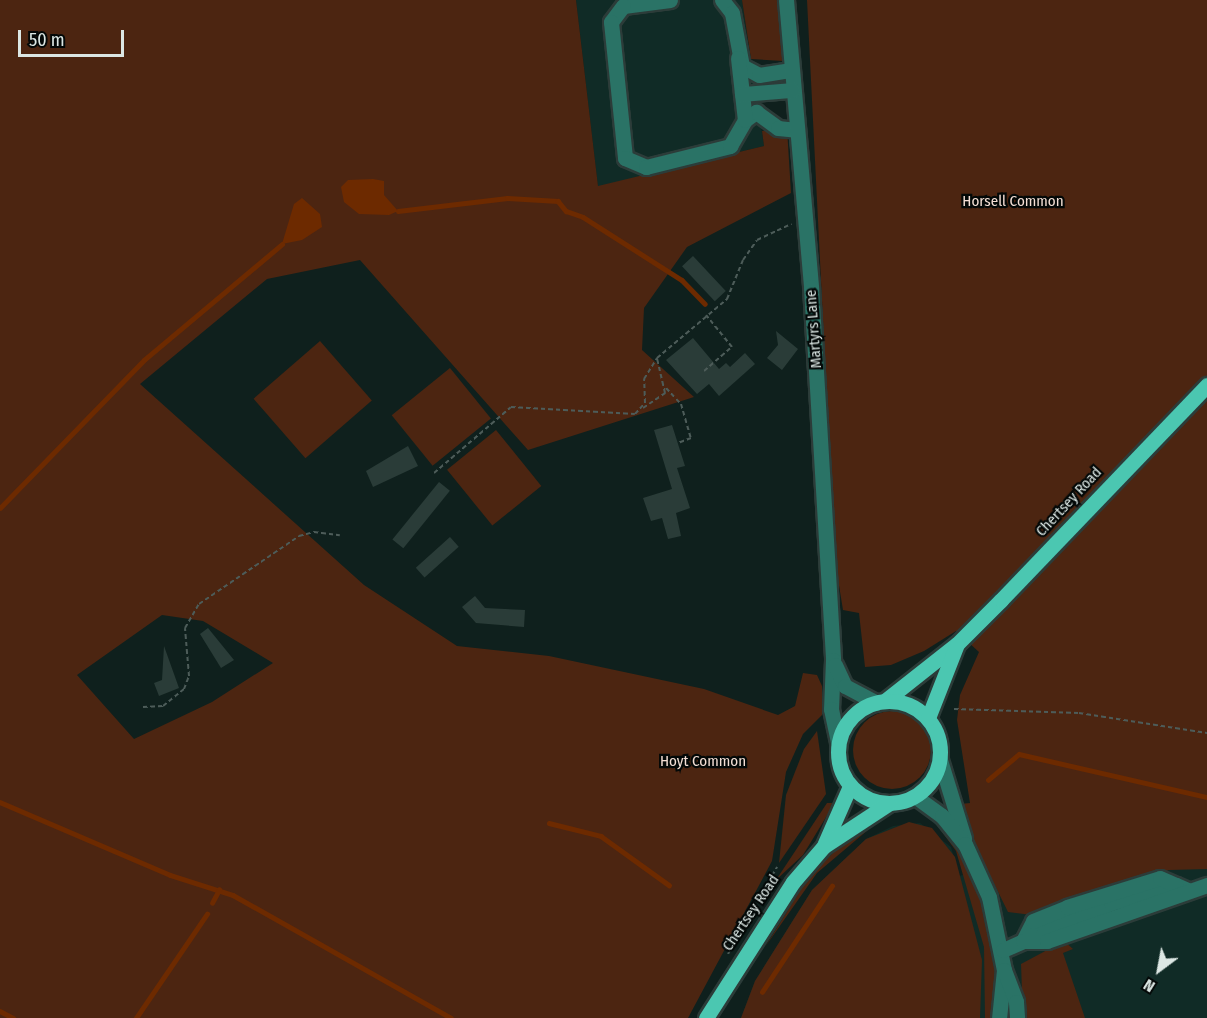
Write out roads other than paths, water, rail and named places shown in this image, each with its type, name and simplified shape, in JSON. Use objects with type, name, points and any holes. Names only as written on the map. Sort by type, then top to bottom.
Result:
[{"type":"main road","name":"Chertsey Road","points":[[881,702],[957,644],[1207,385]]},
{"type":"main road","name":"Chertsey Road","points":[[928,718],[957,644]]},
{"type":"main road","points":[[881,702],[914,707],[928,718],[937,734],[940,760],[930,785],[916,797],[888,804],[865,799],[850,786],[837,758],[838,742],[855,713],[881,702]]},
{"type":"main road","name":"Chertsey Road","points":[[706,1018],[770,914],[824,846],[850,786]]},
{"type":"main road","name":"Chertsey Road","points":[[824,846],[888,804]]},
{"type":"street","points":[[670,0],[623,6],[611,22],[625,158],[645,167],[730,146],[745,120],[756,112],[778,128],[796,130]]},
{"type":"street","points":[[722,0],[732,13],[745,120]]},
{"type":"street","name":"Martyrs Lane","points":[[786,0],[790,70],[805,220],[833,660],[831,709],[838,742]]},
{"type":"street","points":[[738,58],[752,74],[790,70]]},
{"type":"street","points":[[742,94],[792,90]]},
{"type":"street","name":"Martyrs Lane","points":[[833,660],[844,686],[881,702]]},
{"type":"street","points":[[940,760],[965,844],[989,897],[1017,1018]]},
{"type":"street","points":[[916,797],[942,816],[965,844]]},
{"type":"street","points":[[1023,941],[1033,921],[1067,907],[1160,878],[1182,888]]},
{"type":"street","points":[[1023,941],[1047,941],[1152,898],[1182,888],[1207,885]]},
{"type":"street","points":[[1003,950],[1062,921],[1152,898]]},
{"type":"street","points":[[999,1018],[1005,970]]},
{"type":"street","points":[[1006,1018],[1012,991]]},
{"type":"waterway","points":[[398,211],[507,198],[558,201],[566,211],[583,217],[682,280],[705,304]]},
{"type":"waterway","points":[[0,508],[144,360],[282,244]]},
{"type":"waterway","points":[[988,780],[1019,754],[1207,797]]},
{"type":"waterway","points":[[0,802],[170,875],[233,895],[451,1018]]},
{"type":"waterway","points":[[549,823],[601,836],[669,885]]},
{"type":"waterway","points":[[762,992],[832,886]]},
{"type":"waterway","points":[[212,903],[219,890]]},
{"type":"waterway","points":[[136,1018],[207,914]]},
{"type":"waterway","points":[[0,1011],[13,1018]]},
{"type":"park label","name":"Horsell Common","points":[[1013,202]]},
{"type":"park label","name":"Hoyt Common","points":[[703,762]]}]
